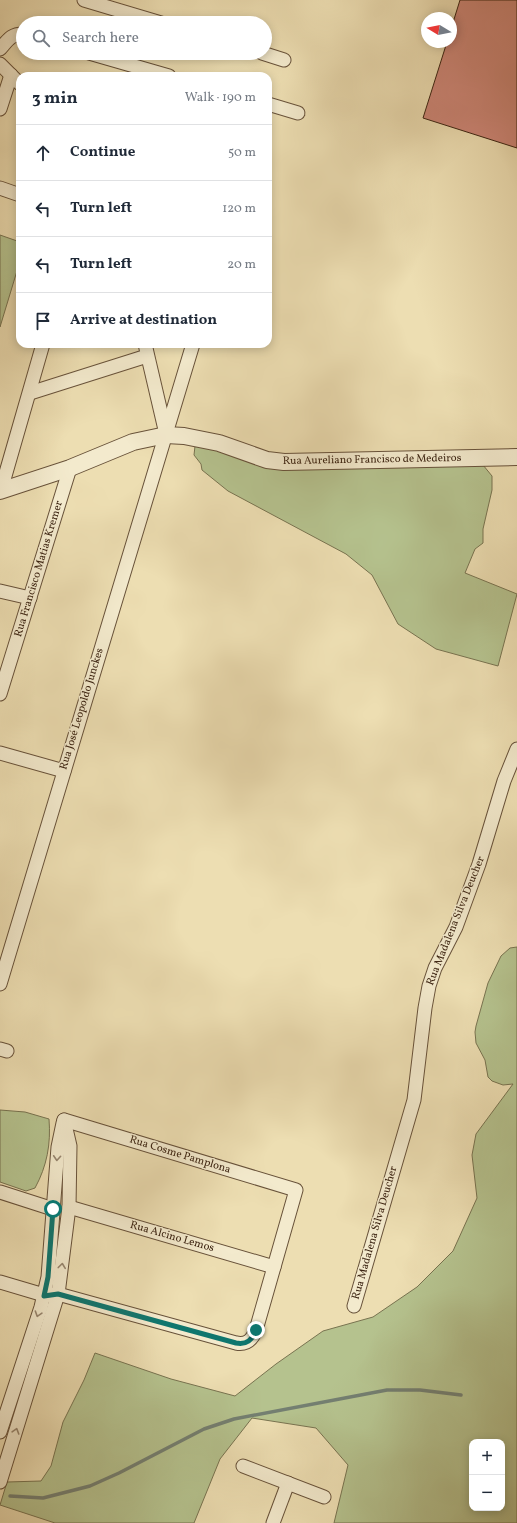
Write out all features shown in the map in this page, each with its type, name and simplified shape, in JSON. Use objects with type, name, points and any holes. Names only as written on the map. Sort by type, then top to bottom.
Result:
[{"type":"street","points":[[84,0],[138,16]]},
{"type":"street","points":[[0,49],[10,37],[16,34]]},
{"type":"street","points":[[272,56],[284,60]]},
{"type":"street","points":[[113,60],[155,72]]},
{"type":"street","points":[[0,64],[15,79],[0,109]]},
{"type":"street","points":[[272,105],[298,113]]},
{"type":"street","points":[[0,188],[16,194]]},
{"type":"street","points":[[1,490],[42,348]]},
{"type":"street","name":"Rua José Leopoldo Junckes","points":[[0,984],[191,348]]},
{"type":"street","points":[[30,393],[146,350],[166,435]]},
{"type":"street","name":"Rua Aureliano Francisco de Medeiros","points":[[1,490],[70,468],[133,442],[166,435],[184,436],[219,443],[267,460],[284,462],[517,457]]},
{"type":"street","name":"Rua Francisco Matias Kremer","points":[[0,694],[70,468]]},
{"type":"street","points":[[0,591],[30,598]]},
{"type":"street","name":"Rua Madalena Silva Deucher","points":[[354,1306],[414,1100],[429,986],[456,927],[486,843],[504,781],[517,749]]},
{"type":"street","points":[[0,753],[64,771]]},
{"type":"street","points":[[0,1482],[58,1294],[69,1207],[70,1146],[64,1120]]},
{"type":"street","points":[[0,1432],[44,1296],[48,1277],[58,1147],[64,1120]]},
{"type":"street","name":"Rua Cosme Pamplona","points":[[64,1120],[296,1190],[274,1267]]},
{"type":"street","points":[[0,1192],[53,1209]]},
{"type":"street","name":"Rua Alcino Lemos","points":[[69,1207],[274,1267]]},
{"type":"street","points":[[0,1282],[44,1296],[58,1294],[242,1344],[251,1340],[258,1324],[274,1267]]},
{"type":"street","points":[[243,1466],[324,1497]]},
{"type":"street","points":[[273,1523],[288,1483]]},
{"type":"green space","points":[[0,235],[16,241],[16,274],[0,327]]},
{"type":"green space","points":[[199,444],[249,459],[483,465],[492,476],[492,490],[483,529],[483,543],[475,549],[465,573],[517,594],[498,666],[436,649],[398,624],[372,575],[346,554],[228,491],[202,470],[201,464],[194,455],[195,446]]},
{"type":"green space","points":[[517,947],[517,1523],[334,1523],[348,1465],[316,1428],[252,1418],[220,1459],[194,1523],[55,1523],[0,1505],[7,1482],[41,1481],[51,1466],[63,1422],[84,1380],[95,1353],[171,1379],[235,1396],[276,1364],[323,1331],[373,1317],[417,1287],[453,1251],[477,1198],[472,1155],[476,1134],[513,1084],[503,1085],[492,1081],[488,1077],[485,1060],[476,1043],[476,1026],[488,983],[501,956],[510,948]]},
{"type":"green space","points":[[0,1110],[25,1112],[49,1119],[49,1146],[43,1171],[35,1188],[26,1191],[0,1182]]},
{"type":"building","points":[[460,0],[517,0],[517,148],[423,118],[445,48],[457,48],[456,12]]},
{"type":"waterway","points":[[10,1496],[43,1498],[90,1486],[119,1473],[204,1429],[234,1419],[387,1390],[420,1390],[461,1395]]},
{"type":"route","points":[[53,1209],[48,1277],[44,1296],[58,1294],[242,1344],[251,1340],[256,1330]]}]
